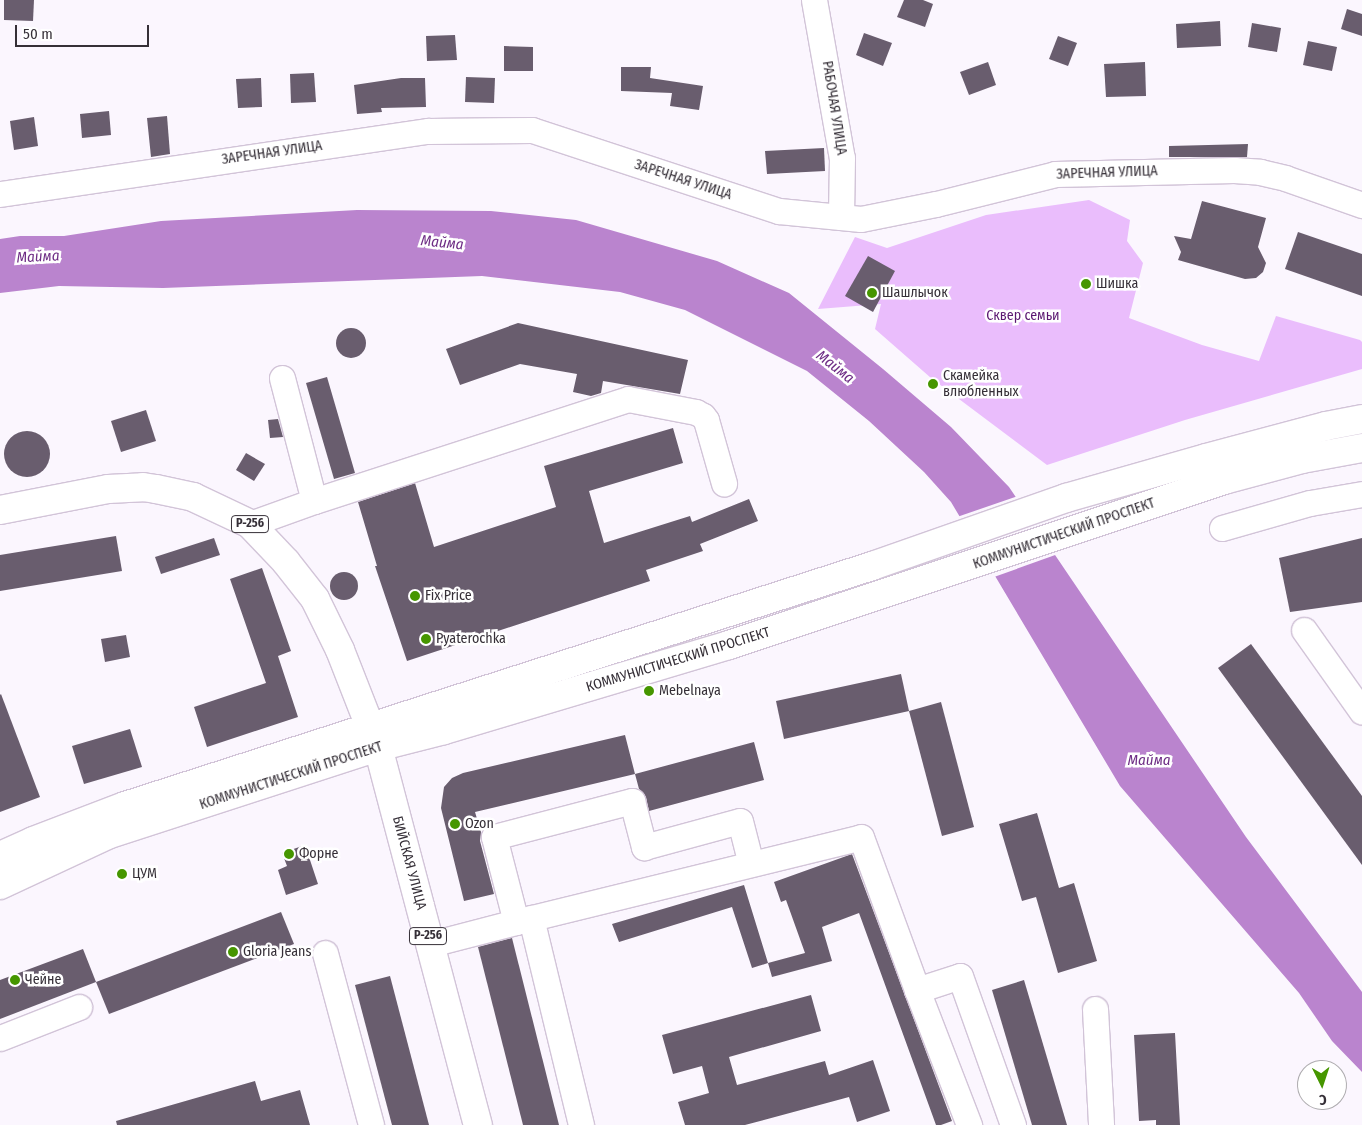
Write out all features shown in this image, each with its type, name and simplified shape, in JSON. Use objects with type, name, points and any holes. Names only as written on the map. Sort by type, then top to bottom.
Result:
[{"type":"main road","name":"КОММУНИСТИЧЕСКИЙ ПРОСПЕКТ","points":[[0,885],[108,835],[367,739],[1066,498],[1215,455],[1326,426],[1362,419]]},
{"type":"main road","name":"КОММУНИСТИЧЕСКИЙ ПРОСПЕКТ","points":[[0,856],[32,840],[125,806],[367,739],[444,730],[641,672],[887,593],[1224,480],[1302,459],[1362,448]]},
{"type":"main road","name":"Р-256","points":[[0,510],[108,489],[143,487],[193,497],[250,524],[286,562],[315,599],[340,650],[367,739]]},
{"type":"main road","name":"Р-256","points":[[0,524],[58,511],[141,498],[173,503],[191,509],[248,536],[303,601],[367,739]]},
{"type":"main road","name":"БИЙСКАЯ УЛИЦА","points":[[367,739],[431,944],[478,1125]]},
{"type":"main road","name":"БИЙСКАЯ УЛИЦА","points":[[367,739],[462,1125]]},
{"type":"street","name":"РАБОЧАЯ УЛИЦА","points":[[814,0],[842,158],[842,217]]},
{"type":"street","points":[[820,26],[832,0]]},
{"type":"street","name":"ЗАРЕЧНАЯ УЛИЦА","points":[[0,194],[238,157],[428,131],[532,130],[779,211],[861,219],[936,204],[1054,174],[1234,170],[1260,172],[1285,178],[1362,205]]},
{"type":"street","points":[[282,378],[314,500]]},
{"type":"street","points":[[250,524],[314,500],[628,399],[696,412],[703,416],[706,420],[724,483]]},
{"type":"street","points":[[1222,528],[1310,504],[1362,494]]},
{"type":"street","points":[[1304,630],[1362,712]]},
{"type":"street","points":[[581,1125],[524,920],[494,837],[632,801],[644,847],[740,821],[751,864]]},
{"type":"street","points":[[431,944],[861,837],[969,1125]]},
{"type":"street","points":[[324,953],[371,1125]]},
{"type":"street","points":[[917,990],[960,976],[1013,1125]]},
{"type":"street","points":[[0,1038],[80,1007]]},
{"type":"street","points":[[1095,1009],[1101,1125]]},
{"type":"green space","name":"Сквер семьи","points":[[1089,200],[1130,220],[1127,241],[1143,263],[1129,318],[1202,345],[1259,361],[1276,316],[1360,340],[1362,342],[1362,369],[1185,420],[1047,465],[931,378],[875,329],[881,304],[818,309],[855,237],[887,248],[986,215]]},
{"type":"water","name":"Майма","points":[[357,210],[491,211],[576,220],[717,261],[789,293],[951,427],[1009,487],[1246,837],[1362,992],[1362,1072],[1332,1041],[1299,993],[1120,786],[951,502],[924,472],[869,421],[807,371],[685,310],[620,292],[482,276],[163,288],[59,286],[0,293],[0,239],[20,236],[64,236],[161,221]]},
{"type":"pier","points":[[1018,496],[1058,554],[994,577],[957,517]]},
{"type":"building","points":[[4,0],[34,0],[33,21],[4,20]]},
{"type":"building","points":[[904,0],[923,0],[933,4],[925,27],[897,17]]},
{"type":"building","points":[[1347,9],[1362,14],[1362,36],[1341,29]]},
{"type":"building","points":[[1220,21],[1221,46],[1177,48],[1176,24]]},
{"type":"building","points":[[1252,23],[1281,28],[1277,52],[1248,47]]},
{"type":"building","points":[[864,33],[892,43],[883,66],[856,55]]},
{"type":"building","points":[[455,35],[457,60],[427,61],[426,36]]},
{"type":"building","points":[[1058,36],[1077,43],[1068,66],[1049,59]]},
{"type":"building","points":[[1308,41],[1337,47],[1332,71],[1303,65]]},
{"type":"building","points":[[504,46],[533,47],[533,71],[504,71]]},
{"type":"building","points":[[988,62],[996,85],[969,95],[960,72]]},
{"type":"building","points":[[1145,62],[1146,96],[1106,97],[1104,64]]},
{"type":"building","points":[[621,67],[651,67],[650,78],[703,86],[699,110],[670,106],[672,93],[621,91]]},
{"type":"building","points":[[314,73],[316,102],[291,103],[290,74]]},
{"type":"building","points":[[466,77],[495,78],[494,103],[465,102]]},
{"type":"building","points":[[261,78],[262,107],[238,108],[236,79]]},
{"type":"building","points":[[401,78],[425,78],[426,107],[381,108],[382,112],[357,114],[354,85]]},
{"type":"building","points":[[109,111],[111,135],[82,138],[80,114]]},
{"type":"building","points":[[167,116],[170,154],[151,157],[147,118]]},
{"type":"building","points":[[34,117],[38,146],[14,150],[10,121]]},
{"type":"building","points":[[1248,144],[1247,157],[1169,157],[1169,146]]},
{"type":"building","points":[[824,148],[825,171],[767,174],[765,151]]},
{"type":"building","points":[[1202,201],[1266,218],[1258,247],[1266,263],[1263,272],[1256,278],[1245,279],[1178,260],[1181,252],[1174,236],[1191,239]]},
{"type":"building","points":[[1298,232],[1362,254],[1362,296],[1285,269]]},
{"type":"building","points":[[868,256],[895,271],[873,312],[845,296]]},
{"type":"building","points":[[518,323],[688,360],[680,394],[603,381],[601,393],[591,396],[573,392],[577,374],[520,364],[460,385],[446,349]]},
{"type":"building","points":[[351,328],[362,332],[366,343],[362,354],[351,358],[340,354],[336,343],[340,332]]},
{"type":"building","points":[[327,377],[355,473],[334,479],[306,383]]},
{"type":"building","points":[[146,410],[156,441],[121,452],[111,421]]},
{"type":"building","points":[[278,419],[283,437],[270,438],[268,420]]},
{"type":"building","points":[[673,428],[683,463],[589,491],[604,543],[690,516],[692,522],[749,499],[758,521],[700,544],[703,551],[646,570],[650,581],[407,661],[375,566],[377,566],[358,502],[415,483],[434,547],[556,507],[544,466]]},
{"type":"building","points":[[27,431],[40,435],[46,441],[50,454],[46,467],[40,473],[27,477],[14,473],[8,467],[4,454],[8,441],[14,435]]},
{"type":"building","points":[[246,453],[265,464],[254,481],[236,470]]},
{"type":"building","points":[[116,536],[122,571],[0,591],[0,555]]},
{"type":"building","points":[[214,538],[220,555],[161,574],[155,557]]},
{"type":"building","points":[[1362,538],[1362,602],[1290,612],[1279,558]]},
{"type":"building","points":[[262,568],[291,651],[278,656],[298,717],[207,747],[194,707],[266,683],[230,579]]},
{"type":"building","points":[[344,572],[354,576],[358,586],[354,596],[344,600],[334,596],[330,586],[334,576]]},
{"type":"building","points":[[126,635],[130,657],[105,662],[101,639]]},
{"type":"building","points":[[1251,644],[1362,796],[1362,865],[1218,668]]},
{"type":"building","points":[[901,674],[909,711],[784,739],[776,701]]},
{"type":"building","points":[[0,695],[40,797],[0,812]]},
{"type":"building","points":[[941,702],[974,827],[942,836],[909,711]]},
{"type":"building","points":[[130,729],[142,767],[84,784],[72,746]]},
{"type":"building","points":[[625,735],[635,774],[475,812],[481,832],[480,841],[494,894],[464,901],[441,808],[444,787],[452,778],[463,773]]},
{"type":"building","points":[[754,742],[764,780],[649,811],[646,797],[639,789],[635,774]]},
{"type":"building","points":[[1037,813],[1059,888],[1074,883],[1097,961],[1058,973],[1036,897],[1022,901],[999,824]]},
{"type":"building","points":[[305,845],[318,884],[286,895],[278,870],[287,866],[282,853]]},
{"type":"building","points":[[852,854],[952,1121],[941,1125],[936,1125],[859,913],[822,927],[832,961],[772,977],[768,963],[805,953],[786,900],[781,902],[774,882]]},
{"type":"building","points":[[744,885],[768,963],[752,968],[732,907],[619,942],[612,924]]},
{"type":"building","points":[[281,912],[294,944],[109,1014],[96,982]]},
{"type":"building","points":[[512,938],[559,1125],[523,1125],[478,947]]},
{"type":"building","points":[[83,949],[96,982],[0,1019],[0,980]]},
{"type":"building","points":[[390,976],[429,1125],[392,1125],[355,985]]},
{"type":"building","points":[[1024,980],[1067,1125],[1032,1125],[992,990]]},
{"type":"building","points":[[811,995],[821,1031],[729,1057],[737,1085],[825,1061],[829,1075],[873,1060],[890,1111],[857,1122],[849,1097],[745,1125],[685,1125],[678,1102],[709,1093],[702,1066],[673,1074],[662,1035]]},
{"type":"building","points":[[1175,1033],[1180,1125],[1156,1125],[1156,1120],[1139,1121],[1134,1035]]},
{"type":"building","points":[[255,1081],[261,1101],[300,1090],[310,1125],[117,1125],[116,1121]]},
{"type":"place","name":"Шишка","points":[[1086,284]]},
{"type":"place","name":"Шашлычок","points":[[872,293]]},
{"type":"place","name":"Скамейка влюбленных","points":[[933,384]]},
{"type":"place","name":"Fix Price","points":[[415,596]]},
{"type":"place","name":"Pyaterochka","points":[[426,639]]},
{"type":"place","name":"Mebelnaya","points":[[649,691]]},
{"type":"place","name":"Ozon","points":[[455,824]]},
{"type":"place","name":"Форне","points":[[289,854]]},
{"type":"place","name":"ЦУМ","points":[[122,874]]},
{"type":"place","name":"Gloria Jeans","points":[[233,952]]},
{"type":"place","name":"Чейне","points":[[15,980]]}]
